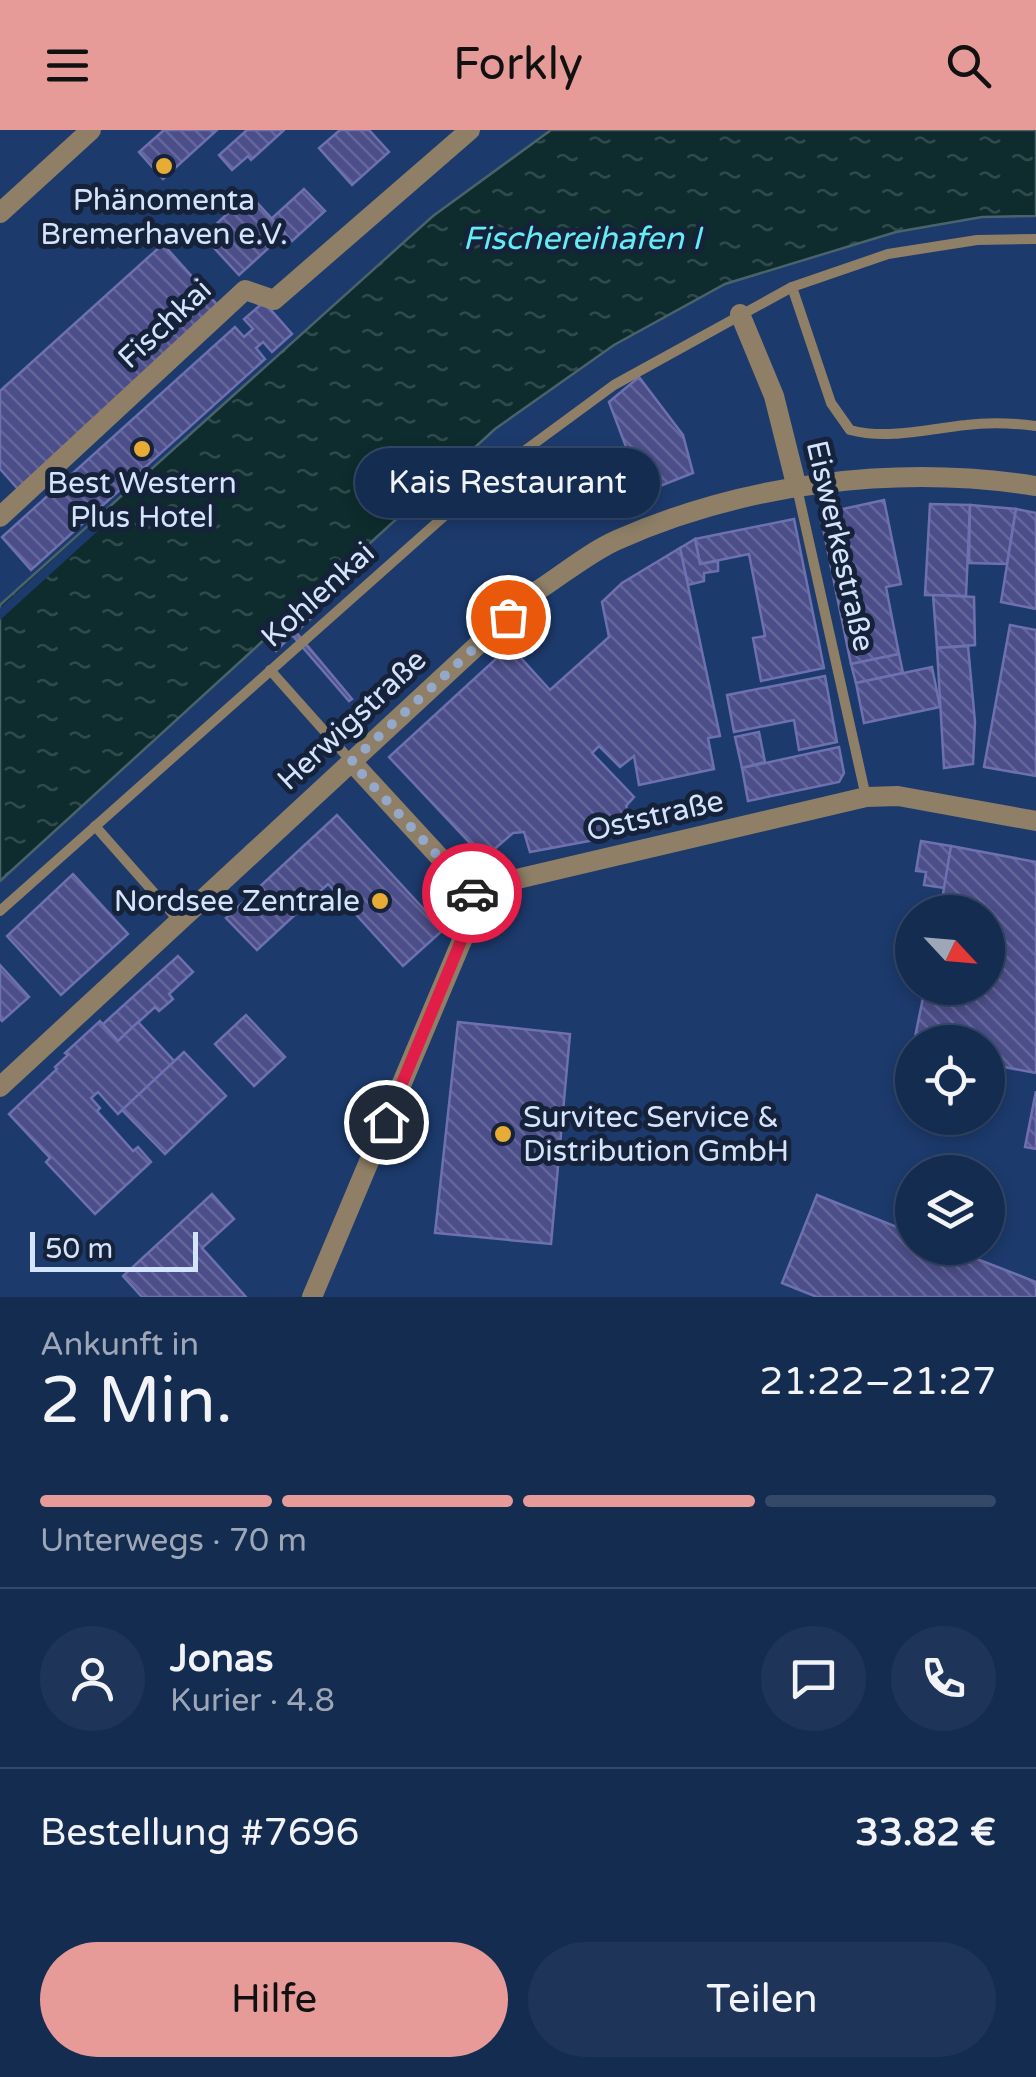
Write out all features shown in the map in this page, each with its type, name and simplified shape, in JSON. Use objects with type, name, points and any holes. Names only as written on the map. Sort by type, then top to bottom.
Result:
[{"type":"street","points":[[0,213],[91,130]]},
{"type":"street","name":"Fischkai","points":[[0,517],[245,290],[274,300],[470,130]]},
{"type":"street","name":"Eiswerkestraße","points":[[740,314],[774,396],[796,488]]},
{"type":"street","name":"Herwigstraße","points":[[0,1087],[534,593],[614,541],[704,506],[796,488],[878,479],[978,478],[1036,486]]},
{"type":"street","points":[[312,1297],[478,900],[351,762]]},
{"type":"street","name":"Oststraße","points":[[478,900],[500,883],[866,797],[898,796],[1036,822]]},
{"type":"lane","name":"Kohlenkai","points":[[0,910],[486,479],[614,386],[792,286],[888,254],[977,240],[1036,238]]},
{"type":"lane","points":[[792,286],[832,403],[850,430],[864,434],[971,424],[1036,426]]},
{"type":"lane","name":"Eiswerkestraße","points":[[796,488],[866,797]]},
{"type":"lane","points":[[270,670],[351,762]]},
{"type":"lane","points":[[95,826],[179,921]]},
{"type":"water","name":"Fischereihafen I","points":[[551,130],[1036,130],[1036,216],[982,217],[896,232],[725,284],[614,345],[495,429],[0,881],[0,605],[433,216]]},
{"type":"pier","points":[[94,522],[100,529],[0,620],[0,608]]},
{"type":"building","name":"Phänomenta Bremerhaven e.V.","points":[[164,130],[217,130],[163,179],[139,152]]},
{"type":"building","points":[[247,130],[284,130],[251,160],[248,156],[232,170],[219,155]]},
{"type":"building","points":[[340,130],[369,130],[389,152],[352,185],[319,148]]},
{"type":"building","points":[[304,189],[325,211],[292,241],[271,219]]},
{"type":"building","points":[[249,194],[285,233],[239,275],[203,236]]},
{"type":"building","points":[[163,244],[220,308],[18,489],[0,469],[0,391]]},
{"type":"building","points":[[264,302],[292,334],[272,352],[263,342],[256,348],[265,359],[31,570],[2,537],[235,327],[244,337],[253,329],[244,319]]},
{"type":"building","points":[[639,377],[683,435],[693,473],[650,490],[634,468],[609,402]]},
{"type":"building","points":[[884,500],[901,584],[886,587],[899,654],[851,664],[820,514]]},
{"type":"building","points":[[930,504],[970,505],[966,596],[925,595]]},
{"type":"building","points":[[970,505],[1016,509],[1007,564],[969,563]]},
{"type":"building","points":[[1016,509],[1036,513],[1036,609],[1001,602]]},
{"type":"building","points":[[794,519],[824,668],[761,681],[753,638],[765,636],[749,554],[700,564],[695,539]]},
{"type":"building","points":[[695,539],[700,564],[718,561],[718,571],[704,573],[704,581],[688,585],[680,548]]},
{"type":"building","points":[[680,548],[720,736],[708,738],[714,769],[639,785],[634,756],[620,767],[599,746],[592,753],[634,797],[626,806],[637,832],[530,852],[524,832],[513,833],[484,858],[389,757],[510,646],[550,690],[609,637],[602,602],[622,583]]},
{"type":"building","points":[[933,595],[974,597],[975,645],[937,648]]},
{"type":"building","points":[[304,610],[310,619],[296,632],[352,699],[349,701],[292,635],[276,651],[269,643]]},
{"type":"building","points":[[1010,625],[1036,630],[1036,776],[984,767]]},
{"type":"building","points":[[968,646],[975,722],[973,764],[944,768],[937,648]]},
{"type":"building","points":[[899,654],[903,673],[856,683],[851,664]]},
{"type":"building","points":[[932,667],[940,707],[864,723],[856,683]]},
{"type":"building","points":[[825,676],[837,742],[799,750],[794,720],[734,732],[727,695]]},
{"type":"building","points":[[759,732],[765,762],[742,768],[735,737]]},
{"type":"building","points":[[839,747],[844,773],[839,782],[748,801],[742,768]]},
{"type":"building","name":"Nordsee Zentrale","points":[[337,815],[443,930],[403,966],[328,884],[257,950],[226,918]]},
{"type":"building","points":[[921,841],[951,846],[945,888],[924,885],[926,872],[916,871]]},
{"type":"building","points":[[951,846],[1036,862],[1036,1073],[1005,1067],[1005,1025],[917,1025],[922,1005],[1005,1005],[1005,895],[943,895]]},
{"type":"building","points":[[73,874],[128,934],[61,995],[7,936]]},
{"type":"building","points":[[178,956],[193,972],[169,994],[173,999],[159,1011],[155,1007],[118,1041],[103,1024]]},
{"type":"building","points":[[0,965],[29,997],[2,1021],[0,1019]]},
{"type":"building","points":[[246,1015],[285,1057],[254,1086],[215,1044]]},
{"type":"building","points":[[100,1021],[118,1041],[138,1022],[175,1062],[118,1114],[98,1092],[91,1098],[100,1108],[97,1111],[133,1151],[138,1147],[151,1162],[95,1214],[46,1162],[50,1158],[9,1114]]},
{"type":"building","name":"Survitec Service & Distribution GmbH","points":[[458,1022],[570,1034],[551,1244],[435,1233]]},
{"type":"building","points":[[184,1052],[226,1096],[165,1154],[122,1110]]},
{"type":"building","points":[[1036,1091],[1036,1149],[1025,1147]]},
{"type":"building","points":[[212,1194],[234,1219],[202,1248],[246,1297],[142,1297],[123,1276]]},
{"type":"building","points":[[817,1195],[895,1226],[895,1265],[992,1265],[1036,1282],[1036,1297],[817,1297],[782,1283]]},
{"type":"way so far","points":[[472,893],[351,762],[508,617]]},
{"type":"place","name":"Phänomenta Bremerhaven e.V.","points":[[164,166]]},
{"type":"place","name":"Best Western Plus Hotel","points":[[142,449]]},
{"type":"place","name":"Kais Restaurant","points":[[508,617]]},
{"type":"place","name":"Nordsee Zentrale","points":[[380,901]]},
{"type":"place","name":"Survitec Service & Distribution GmbH","points":[[503,1134]]},
{"type":"route","points":[[386,1122],[478,900],[472,893]]}]
